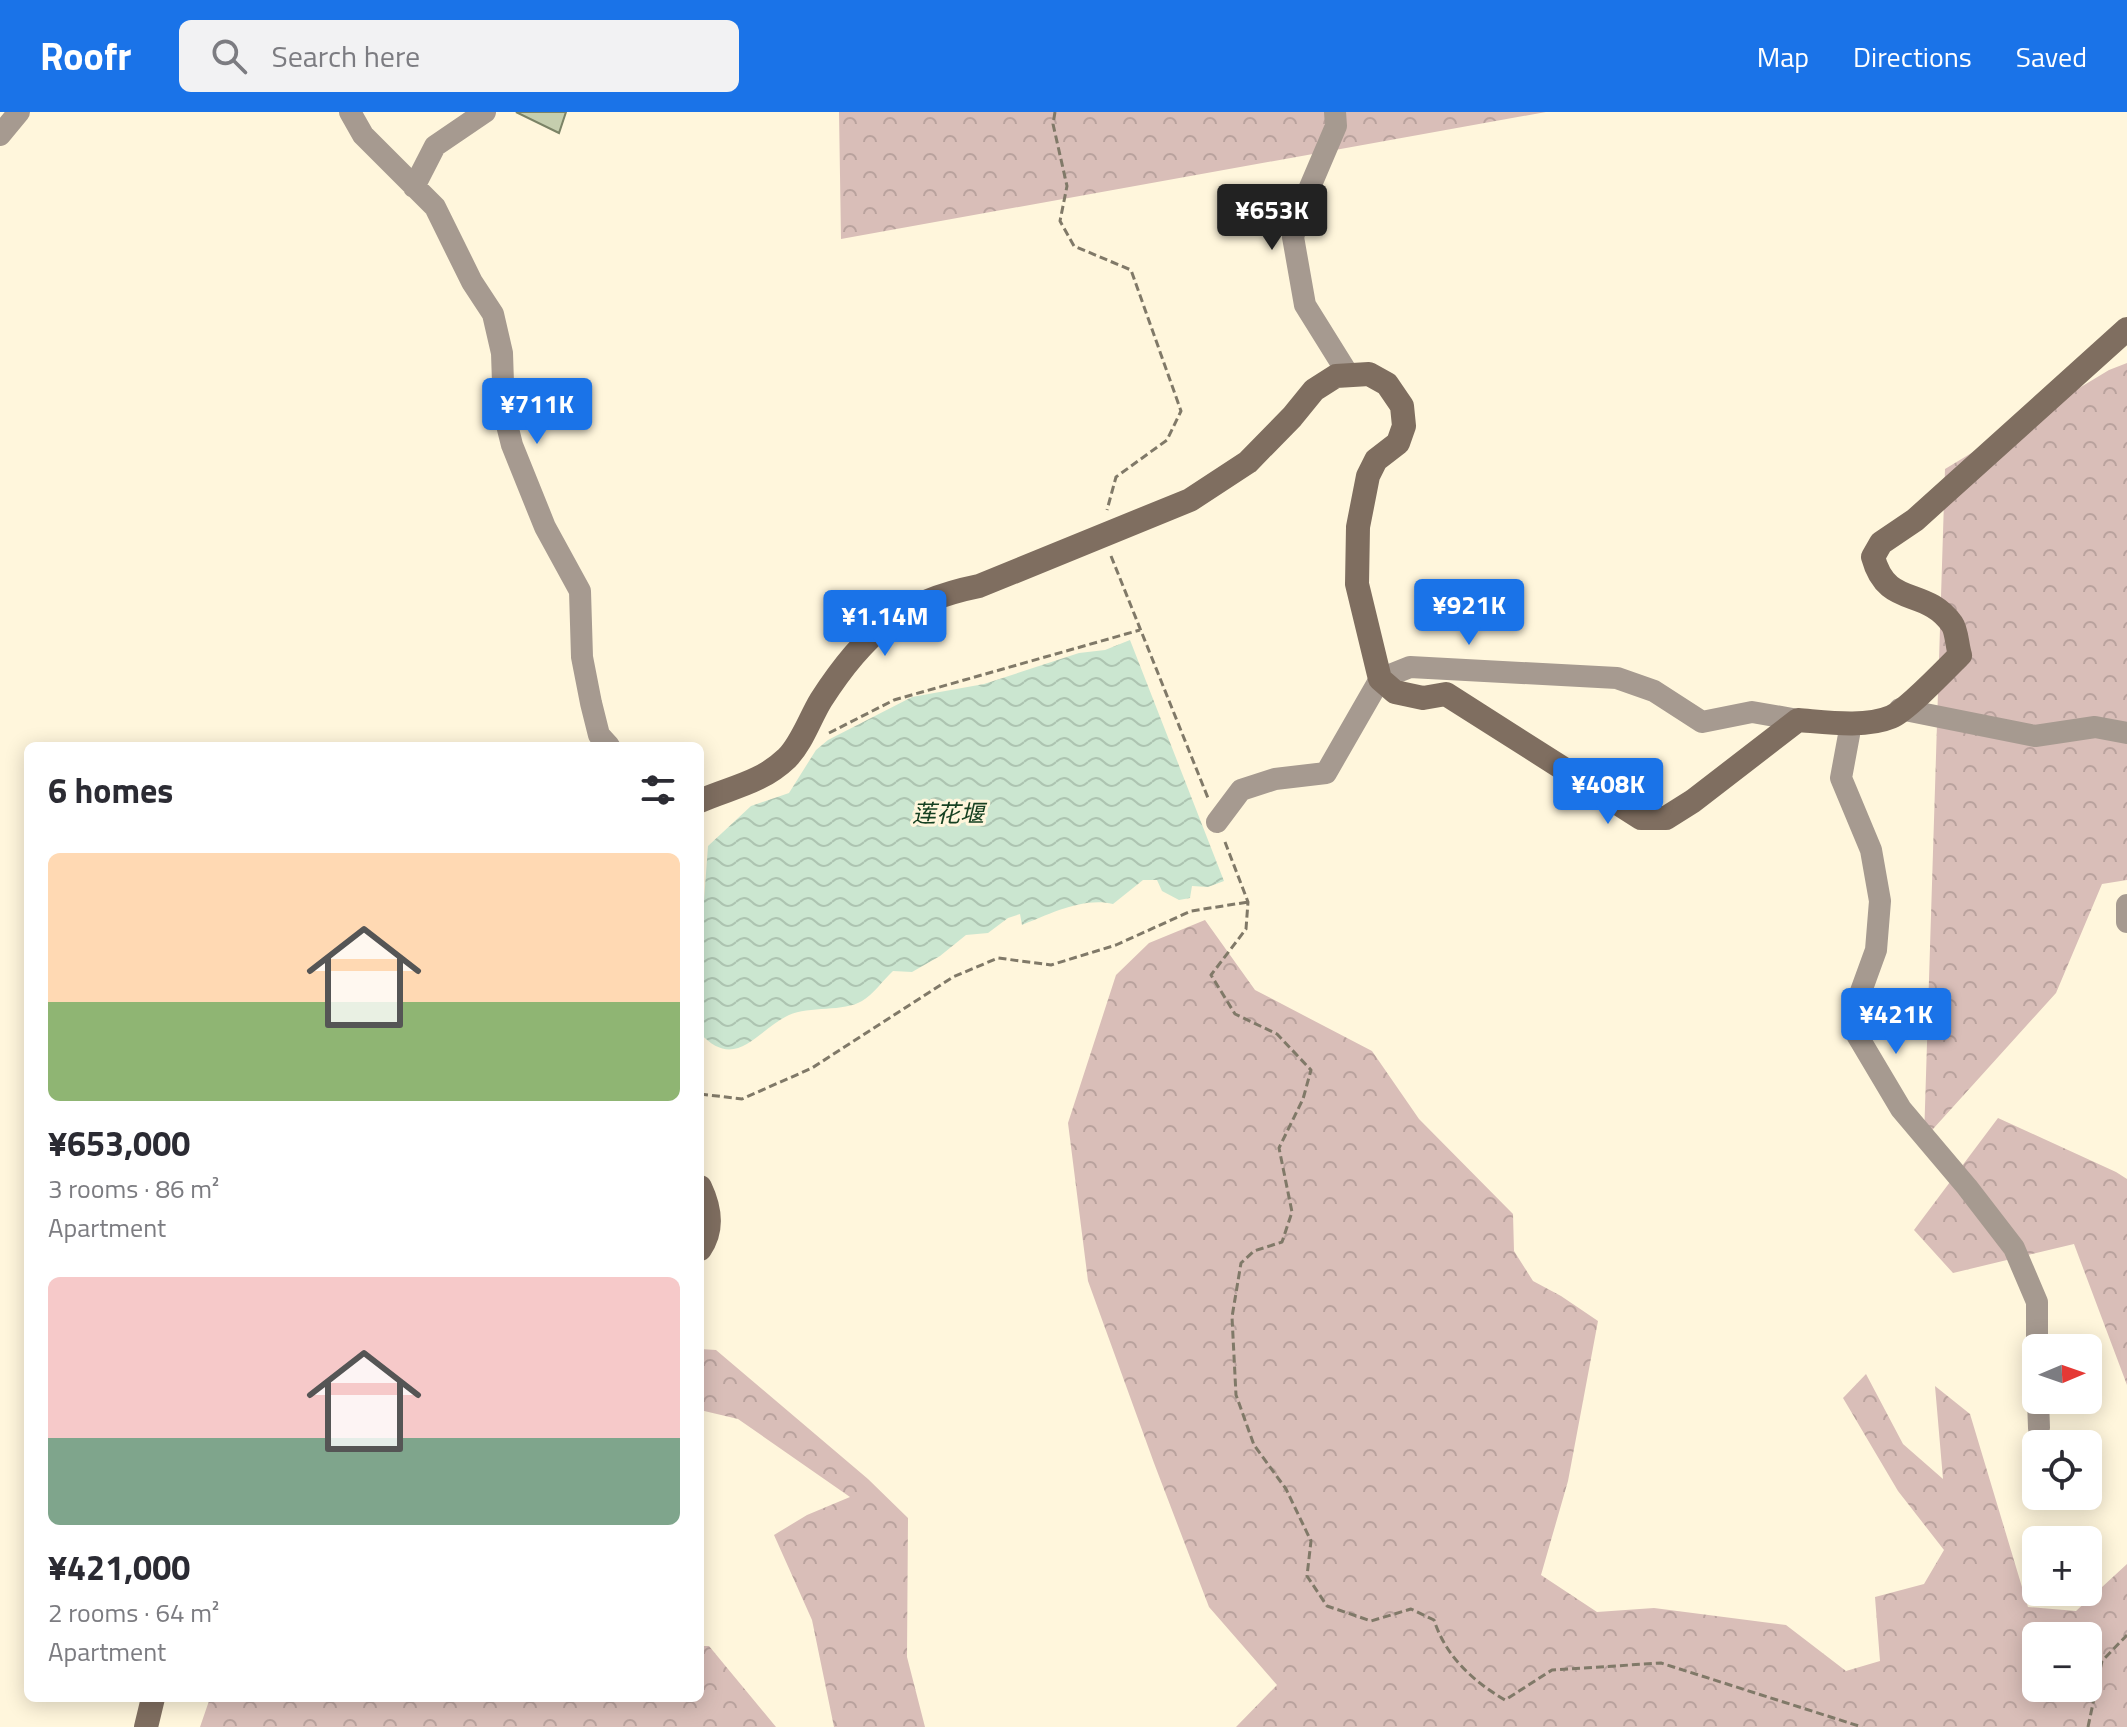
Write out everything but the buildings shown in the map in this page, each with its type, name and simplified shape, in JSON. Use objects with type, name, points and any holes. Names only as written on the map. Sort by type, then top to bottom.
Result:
[{"type":"street","points":[[0,135],[19,112]]},
{"type":"street","points":[[350,112],[363,135],[435,207],[472,282],[493,314],[502,353],[504,413],[512,445],[545,527],[580,591],[582,657],[599,735],[605,742]]},
{"type":"street","points":[[414,187],[435,146],[485,112]]},
{"type":"street","points":[[1335,112],[1336,126],[1307,194],[1293,237],[1305,305],[1348,374]]},
{"type":"street","points":[[1217,822],[1241,790],[1275,779],[1326,773],[1380,679],[1410,667],[1617,678],[1654,691],[1702,722],[1752,712],[1798,720],[1851,724],[1891,717],[1960,655],[1953,625],[1928,602],[1892,590],[1878,575],[1873,557],[1881,543],[1915,520],[2127,329]]},
{"type":"street","points":[[704,800],[760,779],[789,756],[849,659],[891,618],[945,593],[979,586],[1190,500],[1248,462],[1314,390],[1336,376],[1348,374],[1369,374],[1387,384],[1402,406],[1404,426],[1398,443],[1376,460],[1368,476],[1358,527],[1357,584],[1380,679],[1395,692],[1423,698],[1446,694],[1641,818],[1666,818],[1693,801],[1798,720]]},
{"type":"street","points":[[1900,709],[2035,736],[2095,727],[2127,733]]},
{"type":"street","points":[[1851,724],[1841,778],[1871,850],[1880,901],[1876,950],[1856,1005],[1857,1035],[1901,1109],[2014,1248],[2037,1302],[2037,1334]]},
{"type":"street","points":[[2127,905],[2127,922]]},
{"type":"street","points":[[704,1196],[709,1207],[709,1237],[704,1244]]},
{"type":"street","points":[[2038,1414],[2039,1428]]},
{"type":"street","points":[[146,1727],[152,1702]]},
{"type":"path","points":[[1055,112],[1053,124],[1067,186],[1060,221],[1074,246],[1131,270],[1181,411],[1167,440],[1116,477],[1103,536],[1248,902],[1246,929],[1211,975],[1235,1014],[1277,1034],[1311,1070],[1303,1099],[1279,1148],[1292,1212],[1282,1242],[1254,1251],[1241,1263],[1232,1317],[1236,1395],[1254,1445],[1286,1489],[1311,1541],[1307,1576],[1327,1606],[1371,1621],[1411,1609],[1434,1620],[1440,1639],[1474,1682],[1505,1700],[1552,1670],[1661,1663],[1862,1727]]},
{"type":"path","points":[[819,738],[894,700],[1140,630]]},
{"type":"path","points":[[704,1094],[742,1099],[812,1068],[953,977],[998,958],[1051,965],[1116,945],[1191,911],[1248,902]]},
{"type":"path","points":[[2088,1727],[2102,1661],[2127,1635]]},
{"type":"green space","points":[[839,112],[1546,112],[841,239]]},
{"type":"green space","points":[[2127,363],[2127,880],[2102,884],[2056,993],[1924,1139],[1945,469],[2109,370]]},
{"type":"green space","points":[[1205,920],[1255,990],[1372,1051],[1419,1119],[1513,1214],[1514,1251],[1533,1281],[1598,1321],[1568,1481],[1541,1575],[1597,1612],[1654,1608],[1786,1625],[1846,1671],[1880,1661],[1875,1597],[1924,1584],[1944,1550],[1898,1491],[1843,1398],[1866,1374],[1903,1444],[1943,1479],[1935,1386],[1970,1414],[2022,1587],[2022,1606],[2076,1611],[2081,1606],[2102,1606],[2102,1587],[2127,1564],[2127,1727],[1236,1727],[1277,1685],[1209,1607],[1088,1281],[1068,1123],[1116,975],[1149,943]]},
{"type":"green space","points":[[1998,1118],[2127,1179],[2127,1385],[2074,1244],[1953,1273],[1914,1230]]},
{"type":"green space","points":[[704,1349],[716,1350],[868,1479],[908,1518],[907,1657],[925,1727],[834,1727],[812,1620],[774,1535],[807,1515],[850,1497],[738,1419],[704,1411]]},
{"type":"green space","points":[[704,1646],[709,1646],[776,1727],[200,1727],[209,1702],[704,1702]]},
{"type":"water","name":"莲花堰","points":[[1130,640],[1224,881],[1208,887],[1192,886],[1190,898],[1179,900],[1162,891],[1157,880],[1143,880],[1113,904],[1078,905],[1022,925],[1020,914],[1008,918],[988,933],[966,935],[940,956],[912,972],[893,971],[870,995],[855,1004],[789,1015],[736,1049],[725,1049],[704,1036],[704,900],[708,846],[751,806],[789,793],[816,750],[828,740],[912,697],[984,684],[1079,653],[1105,650]]}]
